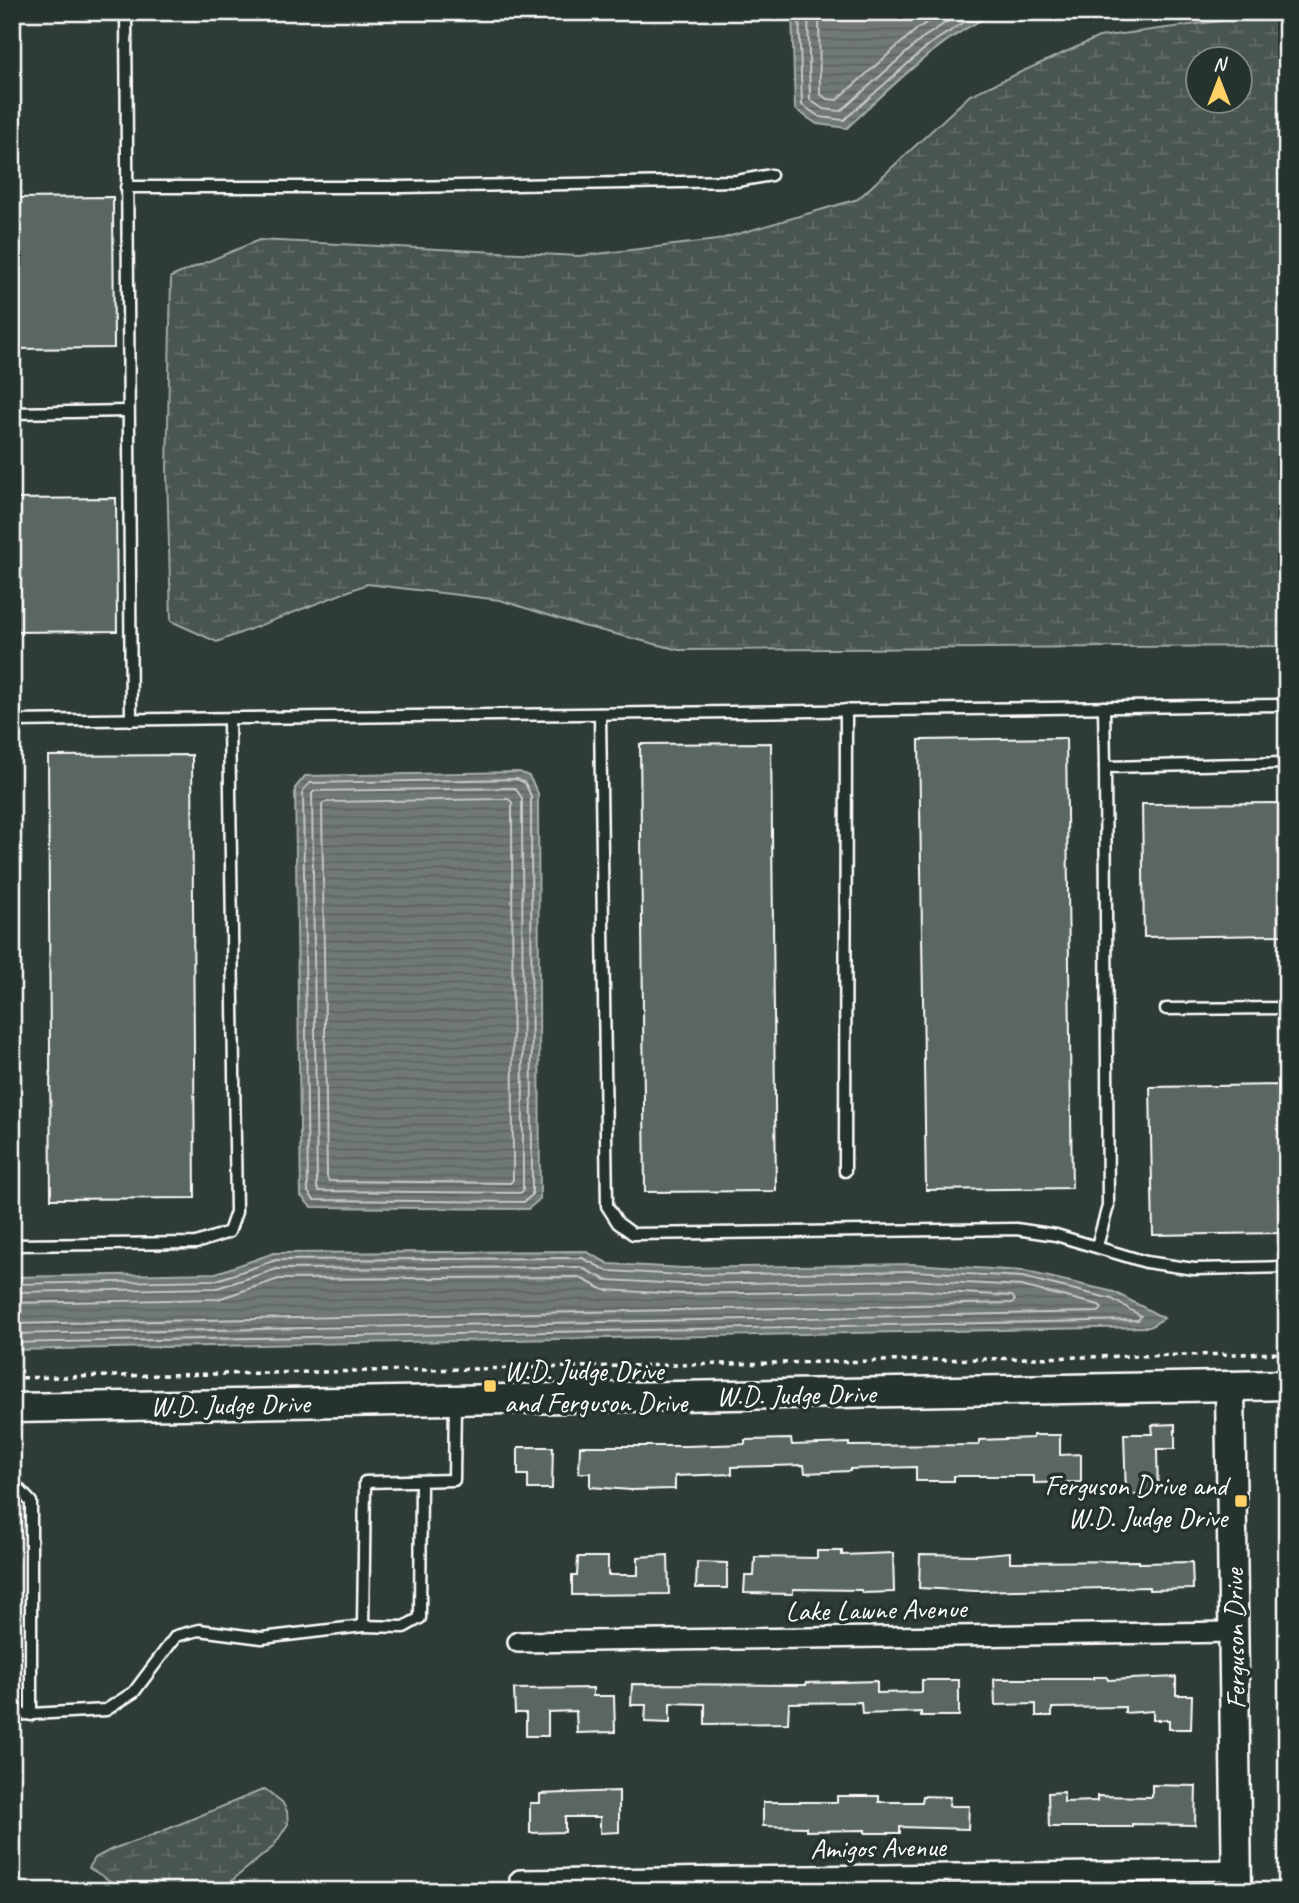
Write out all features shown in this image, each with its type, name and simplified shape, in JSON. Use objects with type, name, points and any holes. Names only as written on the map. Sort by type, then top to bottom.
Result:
[{"type":"street","name":"W.D. Judge Drive","points":[[12,1408],[1287,1385]]},
{"type":"street","name":"Ferguson Drive","points":[[1230,1387],[1237,1880]]},
{"type":"street","name":"Lake Lawne Avenue","points":[[518,1642],[1234,1633]]},
{"type":"street","name":"Amigos Avenue","points":[[520,1880],[1237,1880]]},
{"type":"lane","points":[[126,12],[131,720]]},
{"type":"lane","points":[[126,187],[403,187],[737,181],[771,175]]},
{"type":"lane","points":[[12,412],[128,411]]},
{"type":"lane","points":[[12,722],[1287,705]]},
{"type":"lane","points":[[1097,1246],[1108,1206],[1104,706]]},
{"type":"lane","points":[[845,1171],[846,710]]},
{"type":"lane","points":[[600,714],[607,1206],[618,1223],[634,1234],[1016,1229],[1056,1235],[1146,1262],[1194,1269],[1287,1267]]},
{"type":"lane","points":[[12,1245],[196,1243],[229,1233],[236,1212],[229,720]]},
{"type":"lane","points":[[1105,767],[1287,763]]},
{"type":"lane","points":[[1166,1009],[1287,1008]]},
{"type":"lane","points":[[363,1626],[365,1482],[454,1480],[455,1401]]},
{"type":"lane","points":[[12,1715],[106,1710],[134,1692],[176,1636],[199,1629],[262,1639],[363,1626],[404,1627],[420,1618],[421,1481]]},
{"type":"lane","points":[[12,1482],[31,1502],[31,1715]]},
{"type":"path","points":[[12,1378],[1287,1353]]},
{"type":"green space","points":[[1287,12],[1287,646],[679,650],[579,625],[500,600],[367,584],[217,642],[171,621],[167,472],[171,277],[259,240],[579,256],[717,240],[858,199],[970,95],[1099,37]]},
{"type":"green space","points":[[265,1789],[282,1802],[287,1811],[288,1824],[273,1847],[219,1891],[127,1891],[89,1868],[95,1858],[112,1849]]},
{"type":"water","points":[[792,12],[998,12],[976,22],[937,48],[847,128],[817,124],[795,109]]},
{"type":"water","points":[[519,772],[529,776],[538,793],[540,1199],[528,1209],[311,1207],[301,1196],[295,788],[305,776]]},
{"type":"water","points":[[585,1251],[609,1264],[683,1268],[913,1264],[1023,1271],[1114,1292],[1164,1318],[1150,1327],[12,1350],[12,1277],[216,1273],[274,1253]]},
{"type":"building","points":[[113,197],[114,348],[12,349],[12,198]]},
{"type":"building","points":[[116,498],[117,631],[12,632],[12,499]]},
{"type":"building","points":[[1066,738],[1072,1188],[926,1190],[919,740]]},
{"type":"building","points":[[771,743],[776,1191],[645,1192],[640,744]]},
{"type":"building","points":[[192,755],[195,1198],[51,1199],[48,756]]},
{"type":"building","points":[[1287,803],[1287,935],[1144,937],[1142,804]]},
{"type":"building","points":[[1287,1085],[1287,1233],[1153,1235],[1150,1087]]},
{"type":"building","points":[[1175,1424],[1175,1449],[1157,1449],[1158,1494],[1126,1495],[1124,1434],[1153,1434],[1152,1425]]},
{"type":"building","points":[[1033,1435],[1060,1435],[1060,1455],[1081,1454],[1081,1482],[1034,1483],[1034,1476],[954,1476],[954,1481],[916,1481],[916,1467],[805,1473],[804,1465],[732,1467],[732,1474],[675,1476],[675,1489],[631,1490],[590,1487],[590,1473],[579,1473],[580,1446],[686,1446],[791,1439],[792,1445],[979,1445],[979,1440],[1033,1438]]},
{"type":"building","points":[[518,1447],[553,1447],[552,1489],[528,1489],[528,1475],[518,1475]]},
{"type":"building","points":[[817,1551],[842,1551],[842,1555],[893,1553],[894,1592],[793,1589],[793,1594],[744,1593],[745,1576],[754,1576],[755,1557],[817,1558]]},
{"type":"building","points":[[1010,1552],[1010,1562],[1192,1562],[1193,1589],[1149,1590],[1149,1587],[976,1591],[919,1588],[920,1554],[976,1555]]},
{"type":"building","points":[[668,1555],[669,1594],[572,1595],[572,1576],[577,1576],[578,1557],[608,1557],[608,1575],[638,1575],[638,1557]]},
{"type":"building","points":[[697,1562],[727,1563],[727,1588],[696,1588]]},
{"type":"building","points":[[1107,1677],[1108,1680],[1176,1677],[1176,1695],[1192,1695],[1191,1729],[1169,1729],[1169,1720],[1153,1720],[1153,1711],[1125,1713],[1125,1707],[1052,1708],[1052,1716],[1036,1716],[1036,1704],[995,1705],[994,1679]]},
{"type":"building","points":[[922,1680],[959,1680],[959,1716],[921,1716],[921,1712],[862,1714],[861,1702],[789,1703],[788,1723],[705,1724],[705,1704],[670,1703],[670,1723],[645,1722],[646,1705],[631,1705],[632,1684],[806,1685],[877,1681],[877,1693],[922,1692]]},
{"type":"building","points":[[593,1688],[593,1696],[614,1696],[615,1732],[577,1733],[576,1711],[548,1712],[548,1736],[526,1736],[526,1713],[515,1713],[514,1689]]},
{"type":"building","points":[[1152,1785],[1196,1786],[1195,1825],[1049,1827],[1048,1793],[1064,1792],[1064,1802],[1097,1801],[1097,1796],[1152,1797]]},
{"type":"building","points":[[619,1791],[619,1832],[600,1833],[600,1817],[565,1817],[565,1832],[530,1833],[530,1803],[540,1803],[540,1794]]},
{"type":"building","points":[[837,1796],[879,1796],[879,1802],[922,1802],[923,1796],[950,1797],[949,1806],[969,1806],[968,1829],[900,1827],[900,1833],[865,1833],[865,1830],[806,1831],[806,1827],[763,1826],[763,1802],[837,1802]]},
{"type":"place","name":"W.D. Judge Drive and Ferguson Drive","points":[[490,1386]]},
{"type":"place","name":"Ferguson Drive and W.D. Judge Drive","points":[[1241,1501]]}]
